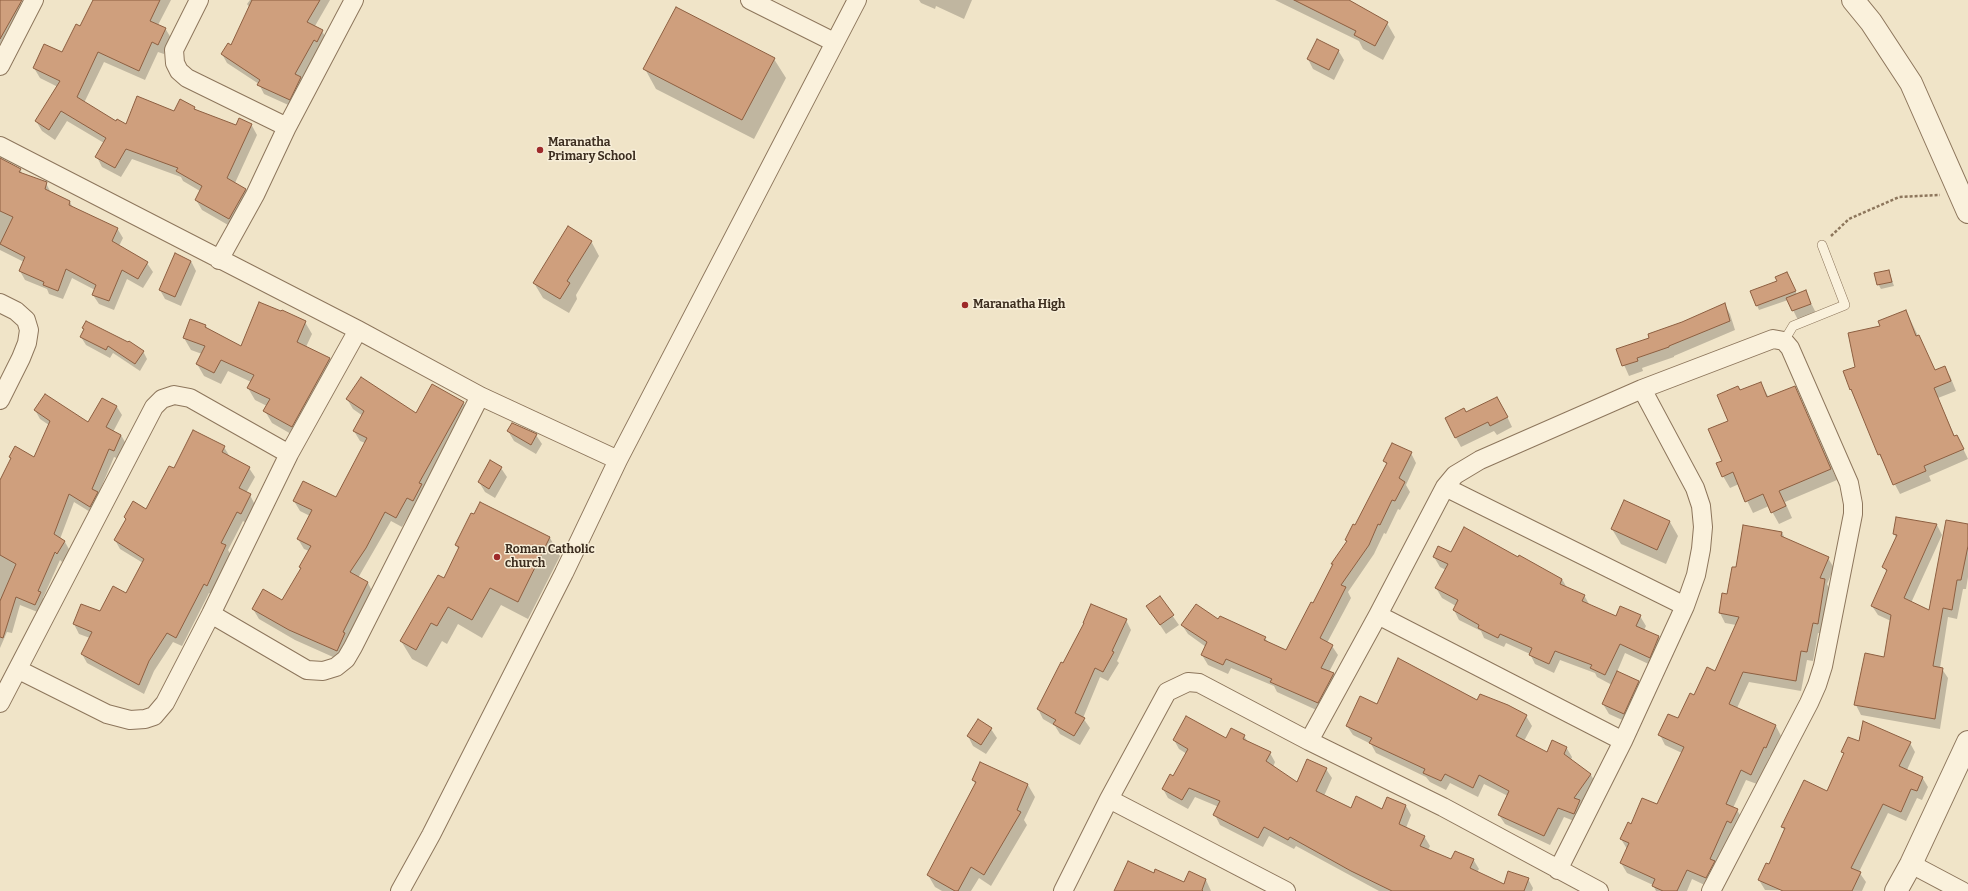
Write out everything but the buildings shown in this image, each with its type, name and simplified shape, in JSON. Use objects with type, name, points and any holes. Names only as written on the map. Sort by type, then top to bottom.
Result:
[{"type":"street","points":[[0,66],[34,0]]},
{"type":"street","points":[[199,0],[174,50],[174,63],[179,71],[187,78],[287,127]]},
{"type":"street","points":[[219,260],[255,195],[287,127],[354,0]]},
{"type":"street","points":[[750,0],[834,42]]},
{"type":"street","points":[[400,891],[431,835],[553,594],[618,460],[857,0]]},
{"type":"street","points":[[1853,0],[1871,22],[1911,83],[1964,203]]},
{"type":"street","points":[[0,146],[219,260],[358,330],[480,396],[618,460]]},
{"type":"street","points":[[0,303],[16,311],[26,320],[29,330],[27,343],[21,358],[0,400]]},
{"type":"street","points":[[19,670],[107,714],[130,720],[146,719],[154,716],[165,702],[211,614],[290,454],[358,330]]},
{"type":"street","points":[[1310,741],[1445,487],[1456,475],[1480,460],[1642,389],[1773,339],[1784,341],[1790,348],[1849,483],[1853,504],[1853,514],[1823,666],[1816,685],[1806,710],[1711,891]]},
{"type":"street","points":[[1558,870],[1623,741],[1685,606],[1696,575],[1701,549],[1703,527],[1701,506],[1695,488],[1642,389]]},
{"type":"street","points":[[0,703],[19,670],[154,407],[162,399],[174,395],[190,398],[290,454]]},
{"type":"street","points":[[211,614],[307,670],[323,671],[336,667],[346,659],[480,396]]},
{"type":"street","points":[[1445,487],[1685,606]]},
{"type":"street","points":[[1378,615],[1623,741]]},
{"type":"street","points":[[1063,891],[1109,799],[1168,692],[1188,682],[1199,683],[1310,741],[1443,807],[1599,891]]},
{"type":"street","points":[[1896,891],[1911,864],[1968,742]]},
{"type":"street","points":[[1109,799],[1286,891]]},
{"type":"street","points":[[1911,864],[1962,891]]},
{"type":"lane","points":[[1784,341],[1793,326],[1845,305],[1822,245]]},
{"type":"path","points":[[1822,245],[1849,219],[1899,197],[1964,203]]},
{"type":"place","name":"Maranatha Primary School","points":[[540,150]]},
{"type":"place","name":"Maranatha High","points":[[965,305]]},
{"type":"place","name":"Roman Catholic church","points":[[497,557]]}]
